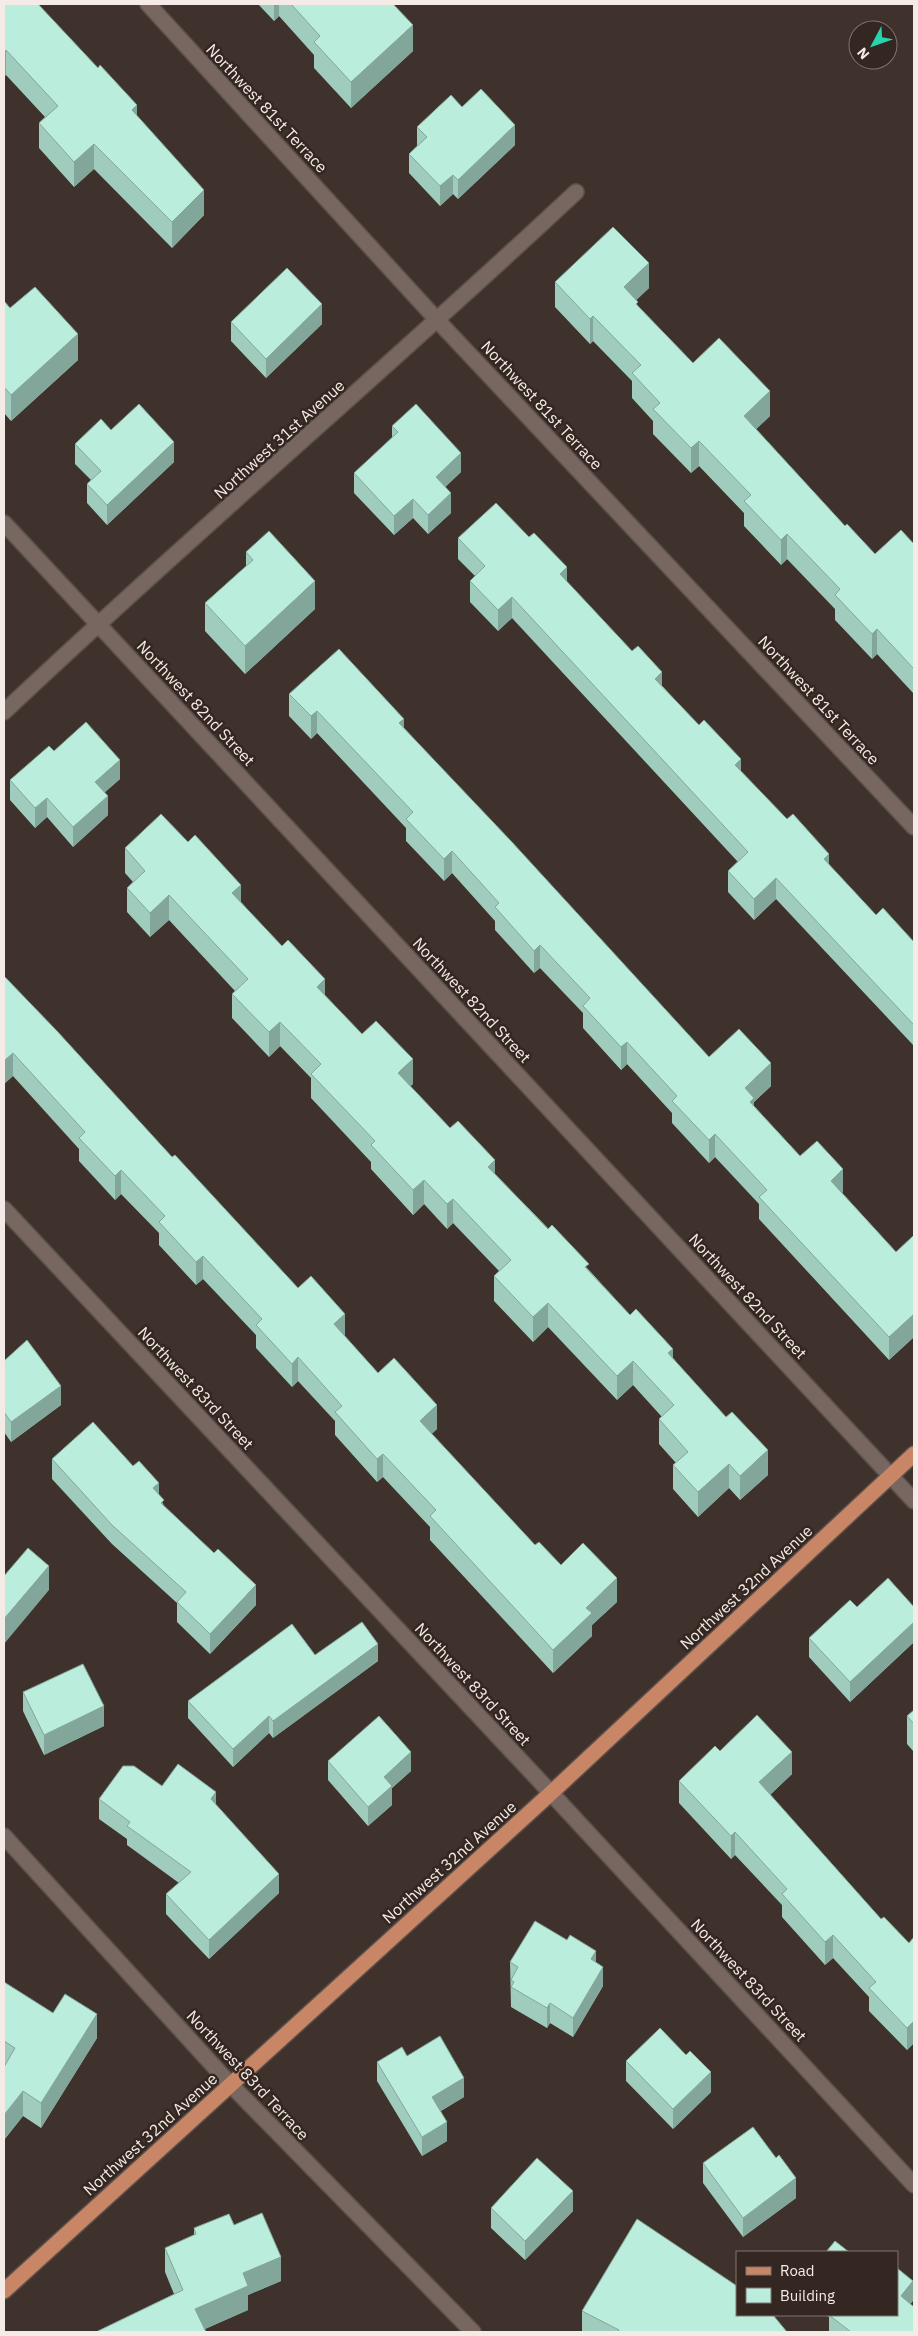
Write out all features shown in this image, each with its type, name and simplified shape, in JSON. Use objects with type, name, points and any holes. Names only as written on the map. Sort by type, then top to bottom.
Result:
[{"type":"main road","name":"Northwest 32nd Avenue","points":[[4,2291],[551,1793],[914,1454]]},
{"type":"street","name":"Northwest 81st Terrace","points":[[148,4],[438,321],[914,827]]},
{"type":"street","name":"Northwest 31st Avenue","points":[[4,712],[98,624],[438,321],[576,192]]},
{"type":"street","name":"Northwest 82nd Street","points":[[4,523],[914,1500]]},
{"type":"street","name":"Northwest 83rd Street","points":[[4,1209],[914,2184]]},
{"type":"street","name":"Northwest 83rd Terrace","points":[[4,1836],[231,2085],[473,2332]]},
{"type":"building","points":[[4,4],[38,4],[98,68],[100,65],[137,105],[132,110],[204,190],[172,222],[94,144],[74,162],[39,123],[58,106],[6,50],[4,53]]},
{"type":"building","points":[[291,4],[393,4],[413,25],[351,82],[314,42],[320,36]]},
{"type":"building","points":[[481,89],[515,125],[458,180],[453,175],[440,186],[409,154],[427,137],[417,127],[451,95],[462,107]]},
{"type":"building","points":[[613,227],[649,263],[624,287],[638,302],[636,304],[693,363],[719,338],[770,391],[744,416],[845,526],[847,524],[875,554],[901,530],[914,544],[914,669],[877,629],[872,634],[835,595],[840,589],[787,534],[781,540],[744,501],[751,495],[699,441],[691,448],[653,409],[660,403],[632,373],[641,365],[593,316],[590,319],[555,282]]},
{"type":"building","points":[[287,268],[322,304],[266,359],[231,322]]},
{"type":"building","points":[[35,287],[78,334],[11,395],[4,387],[4,301],[10,308]]},
{"type":"building","points":[[139,404],[174,442],[107,505],[87,484],[101,471],[75,444],[101,419],[111,430]]},
{"type":"building","points":[[416,404],[461,453],[436,477],[451,493],[428,515],[413,499],[394,516],[354,473],[398,432],[392,426]]},
{"type":"building","points":[[496,503],[529,537],[534,533],[567,567],[560,574],[632,651],[638,646],[662,672],[655,679],[699,725],[704,720],[741,759],[735,765],[787,819],[793,814],[829,854],[824,859],[876,915],[883,908],[914,942],[914,1025],[776,878],[754,899],[728,871],[748,852],[512,597],[498,610],[470,581],[485,566],[458,538]]},
{"type":"building","points":[[269,531],[315,581],[245,646],[205,603],[253,560],[246,552]]},
{"type":"building","points":[[339,649],[404,719],[399,723],[511,841],[709,1057],[739,1029],[771,1063],[745,1088],[754,1098],[750,1102],[800,1156],[817,1141],[843,1169],[831,1181],[896,1252],[913,1236],[914,1314],[889,1337],[759,1197],[767,1190],[715,1134],[709,1140],[672,1101],[677,1096],[627,1042],[621,1047],[583,1006],[590,998],[540,945],[534,951],[495,907],[499,903],[452,851],[444,859],[406,819],[413,812],[317,711],[311,716],[289,694]]},
{"type":"building","points":[[86,722],[120,760],[95,782],[108,796],[73,827],[47,798],[35,808],[10,780],[49,746],[54,751]]},
{"type":"building","points":[[161,814],[188,842],[195,835],[241,885],[232,893],[282,946],[288,940],[325,979],[317,987],[362,1034],[376,1021],[413,1059],[398,1073],[450,1128],[458,1121],[495,1160],[488,1167],[548,1229],[552,1225],[589,1264],[585,1267],[630,1315],[636,1309],[673,1349],[668,1353],[726,1417],[732,1412],[768,1450],[740,1476],[729,1464],[698,1492],[673,1465],[688,1452],[659,1419],[674,1405],[633,1361],[617,1376],[548,1303],[533,1317],[494,1276],[511,1260],[453,1199],[447,1204],[424,1180],[413,1190],[371,1145],[375,1141],[311,1074],[321,1064],[280,1022],[269,1032],[232,994],[248,979],[169,895],[150,913],[127,888],[145,871],[125,848]]},
{"type":"building","points":[[4,976],[172,1157],[175,1155],[298,1288],[311,1276],[345,1314],[334,1324],[378,1373],[394,1358],[437,1405],[420,1421],[535,1545],[539,1542],[561,1565],[583,1543],[617,1578],[586,1608],[592,1613],[553,1650],[430,1516],[436,1510],[383,1454],[377,1459],[335,1412],[342,1406],[298,1357],[292,1364],[256,1325],[262,1319],[203,1256],[196,1262],[159,1222],[165,1216],[121,1170],[115,1176],[79,1138],[85,1132],[13,1053],[5,1060]]},
{"type":"building","points":[[27,1340],[61,1386],[11,1422],[4,1412],[4,1361]]},
{"type":"building","points":[[93,1422],[133,1466],[139,1461],[159,1483],[153,1488],[164,1500],[161,1503],[214,1553],[218,1549],[256,1585],[210,1634],[177,1602],[186,1592],[112,1525],[52,1459]]},
{"type":"building","points":[[28,1548],[49,1566],[4,1619],[4,1576]]},
{"type":"building","points":[[888,1578],[914,1607],[914,1622],[850,1682],[809,1638],[850,1600],[857,1607]]},
{"type":"building","points":[[362,1622],[378,1644],[273,1721],[269,1716],[233,1749],[188,1701],[292,1624],[315,1655]]},
{"type":"building","points":[[83,1664],[104,1706],[44,1735],[23,1692]]},
{"type":"building","points":[[914,1710],[914,1724],[907,1716]]},
{"type":"building","points":[[757,1715],[792,1752],[759,1782],[881,1919],[884,1917],[909,1943],[914,1937],[914,2023],[907,2028],[869,1988],[876,1982],[833,1935],[825,1942],[782,1894],[787,1889],[735,1832],[731,1836],[679,1781],[715,1746],[720,1751]]},
{"type":"building","points":[[379,1716],[411,1752],[384,1777],[392,1786],[368,1807],[328,1761]]},
{"type":"building","points":[[178,1764],[216,1792],[211,1799],[279,1874],[209,1940],[166,1894],[191,1872],[127,1826],[130,1822],[99,1799],[123,1766],[134,1766],[162,1786]]},
{"type":"building","points":[[535,1921],[567,1940],[570,1935],[596,1951],[591,1959],[603,1967],[573,2018],[550,2003],[547,2008],[511,1987],[514,1982],[511,1980],[518,1967],[510,1962]]},
{"type":"building","points":[[4,1982],[53,2013],[65,1994],[97,2014],[41,2103],[23,2091],[4,2115],[4,2067],[15,2048],[4,2041]]},
{"type":"building","points":[[660,2028],[686,2055],[690,2051],[711,2072],[673,2109],[626,2061]]},
{"type":"building","points":[[440,2036],[464,2078],[432,2097],[447,2122],[422,2137],[377,2062],[402,2047],[407,2056]]},
{"type":"building","points":[[753,2127],[776,2158],[779,2155],[796,2178],[743,2218],[703,2163]]},
{"type":"building","points":[[537,2158],[573,2191],[525,2241],[491,2208]]},
{"type":"building","points":[[262,2213],[281,2257],[243,2273],[248,2286],[195,2309],[206,2332],[98,2332],[183,2290],[165,2248],[196,2234],[194,2228],[229,2214],[234,2225]]},
{"type":"building","points":[[637,2219],[736,2285],[736,2316],[774,2316],[787,2332],[618,2332],[619,2330],[582,2311]]},
{"type":"building","points":[[835,2241],[848,2251],[827,2251]]},
{"type":"building","points":[[898,2269],[913,2281],[901,2296],[914,2307],[914,2332],[851,2332],[830,2316],[898,2316]]}]
